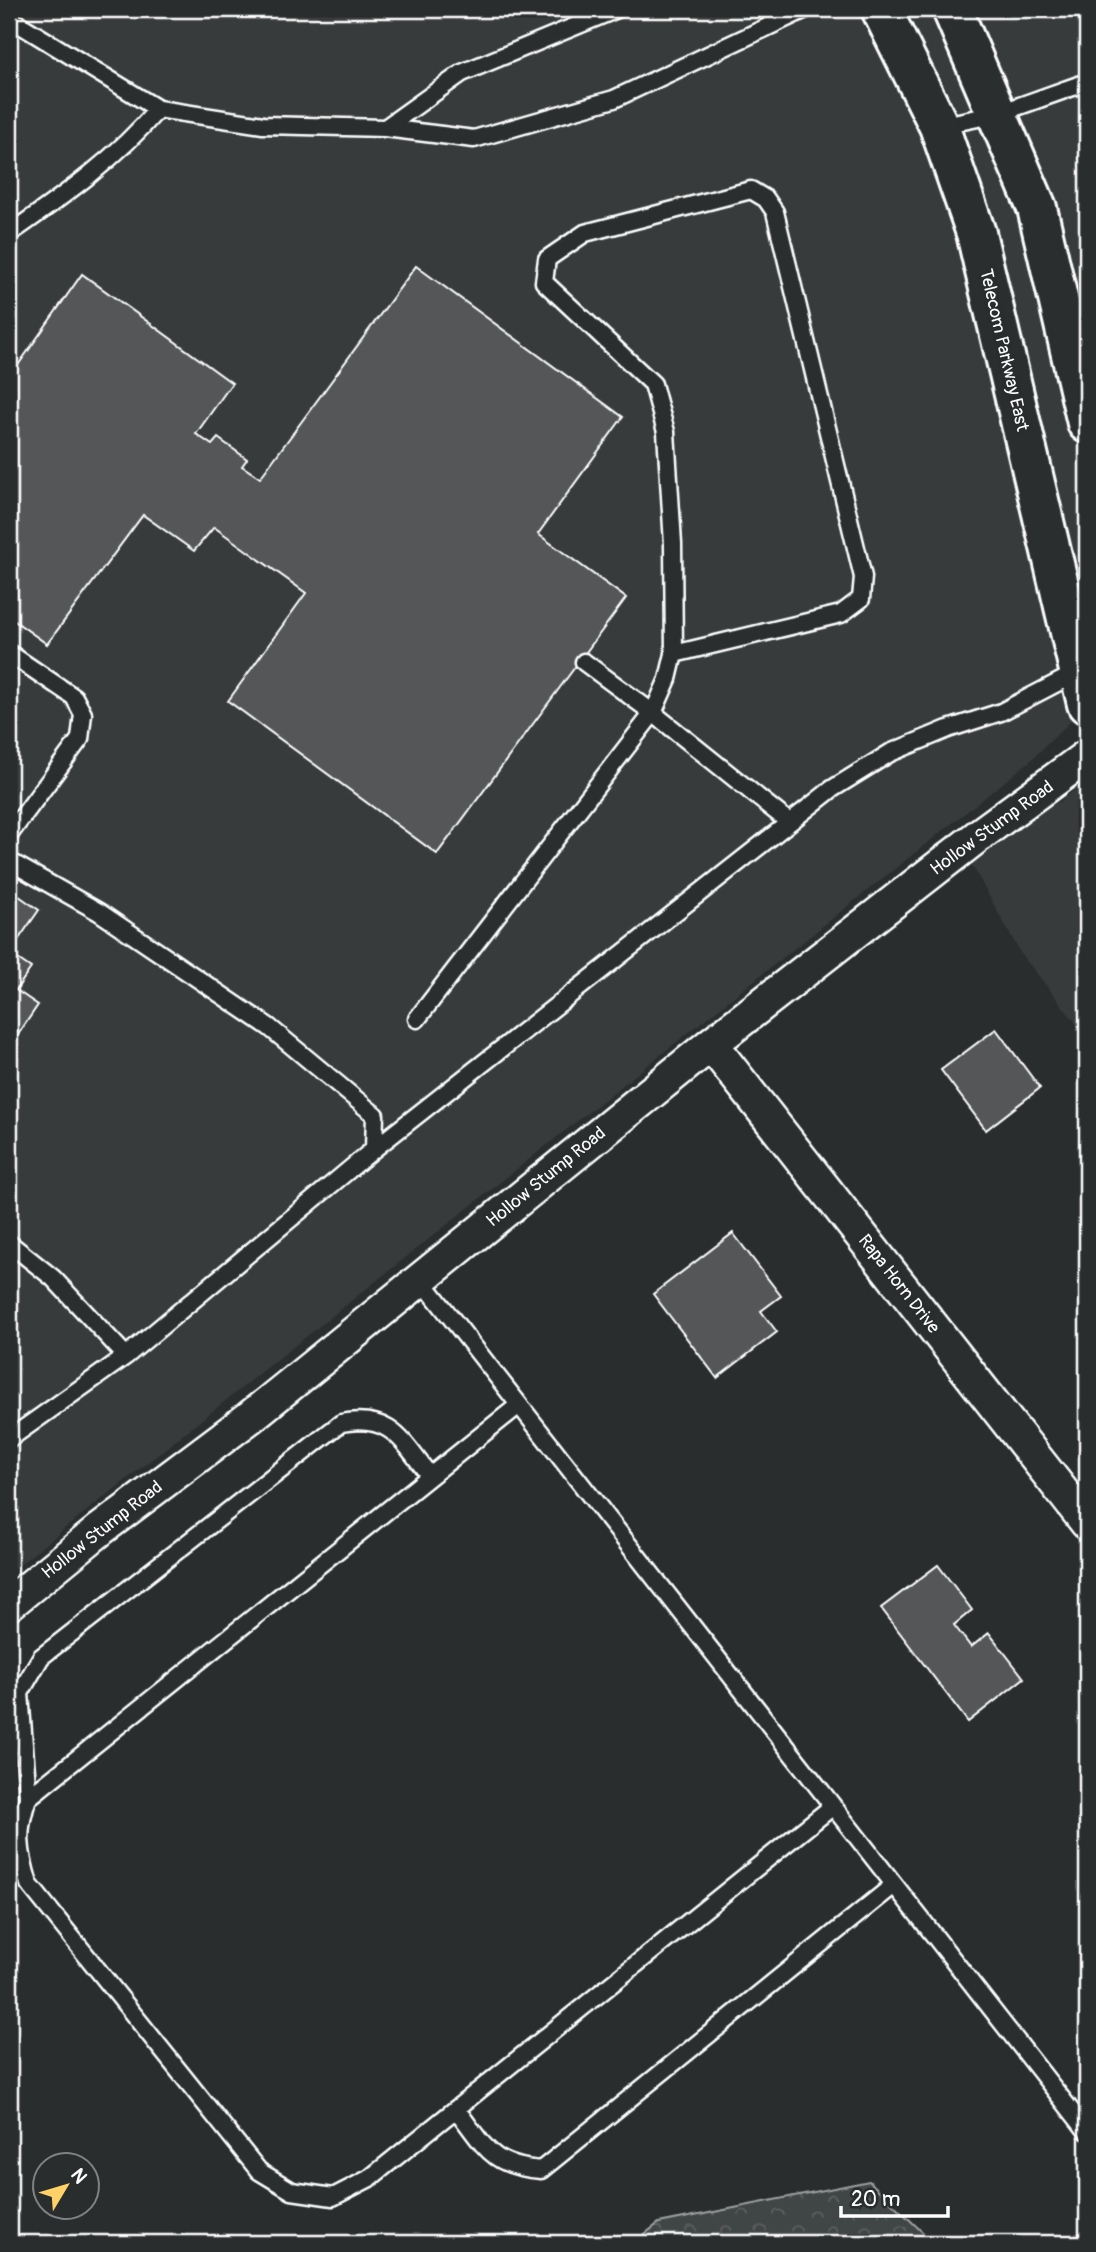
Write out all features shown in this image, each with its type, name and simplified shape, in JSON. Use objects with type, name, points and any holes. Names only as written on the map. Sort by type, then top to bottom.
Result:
[{"type":"street","name":"Telecom Parkway East","points":[[881,9],[939,126],[976,233],[1085,680]]},
{"type":"street","points":[[952,9],[1037,208],[1087,423]]},
{"type":"street","name":"Hollow Stump Road","points":[[9,1604],[101,1529],[249,1418],[711,1044],[978,836],[1087,756]]},
{"type":"street","name":"Rapa Horn Drive","points":[[711,1044],[1087,1523]]},
{"type":"lane","points":[[385,128],[462,73],[617,9]]},
{"type":"lane","points":[[9,18],[158,109],[262,125],[385,128],[474,139],[614,99],[806,9]]},
{"type":"lane","points":[[939,126],[997,114],[1087,82]]},
{"type":"lane","points":[[9,234],[98,171],[132,140],[158,109]]},
{"type":"lane","points":[[417,1019],[653,713],[668,679],[674,654],[673,544],[666,432],[653,384],[544,282],[547,259],[585,233],[751,190],[766,199],[775,212],[863,577],[861,599],[841,614],[674,654]]},
{"type":"lane","points":[[9,653],[74,697],[83,714],[80,739],[9,835]]},
{"type":"lane","points":[[584,662],[653,713],[789,822]]},
{"type":"lane","points":[[9,1439],[126,1356],[374,1149],[832,789],[890,753],[948,729],[1085,680]]},
{"type":"lane","points":[[9,861],[99,912],[269,1027],[375,1115],[374,1149]]},
{"type":"lane","points":[[9,1243],[53,1278],[126,1356]]},
{"type":"lane","points":[[420,1279],[1087,2131]]},
{"type":"lane","points":[[27,1798],[519,1405]]},
{"type":"lane","points":[[430,1476],[393,1430],[364,1419],[341,1423],[41,1657],[20,1693],[27,1798],[19,1826],[22,1860],[29,1884],[259,2171],[292,2191],[333,2197],[370,2178],[833,1806]]},
{"type":"lane","points":[[456,2109],[494,2157],[515,2168],[541,2170],[894,1885]]},
{"type":"shaded area","points":[[9,9],[1087,9],[1087,705],[1029,762],[9,1573]]},
{"type":"shaded area","points":[[1036,776],[1058,803],[1082,784],[1087,814],[1087,1037],[1021,954],[969,860]]},
{"type":"green space","points":[[869,2181],[934,2243],[633,2243],[659,2223]]},
{"type":"building","points":[[416,266],[623,417],[538,534],[626,598],[437,854],[228,701],[306,593],[214,527],[194,551],[143,515],[47,644],[9,617],[9,378],[82,274],[232,383],[196,434],[212,445],[218,438],[247,459],[242,466],[260,478]]},
{"type":"building","points":[[9,889],[39,910],[9,953]]},
{"type":"building","points":[[9,953],[31,968],[16,990],[38,1005],[9,1048]]},
{"type":"building","points":[[996,1029],[1040,1088],[986,1130],[941,1070]]},
{"type":"building","points":[[733,1233],[781,1296],[761,1311],[777,1332],[717,1378],[653,1294]]},
{"type":"building","points":[[938,1565],[972,1610],[954,1625],[971,1647],[989,1633],[1024,1678],[968,1722],[881,1608]]}]
